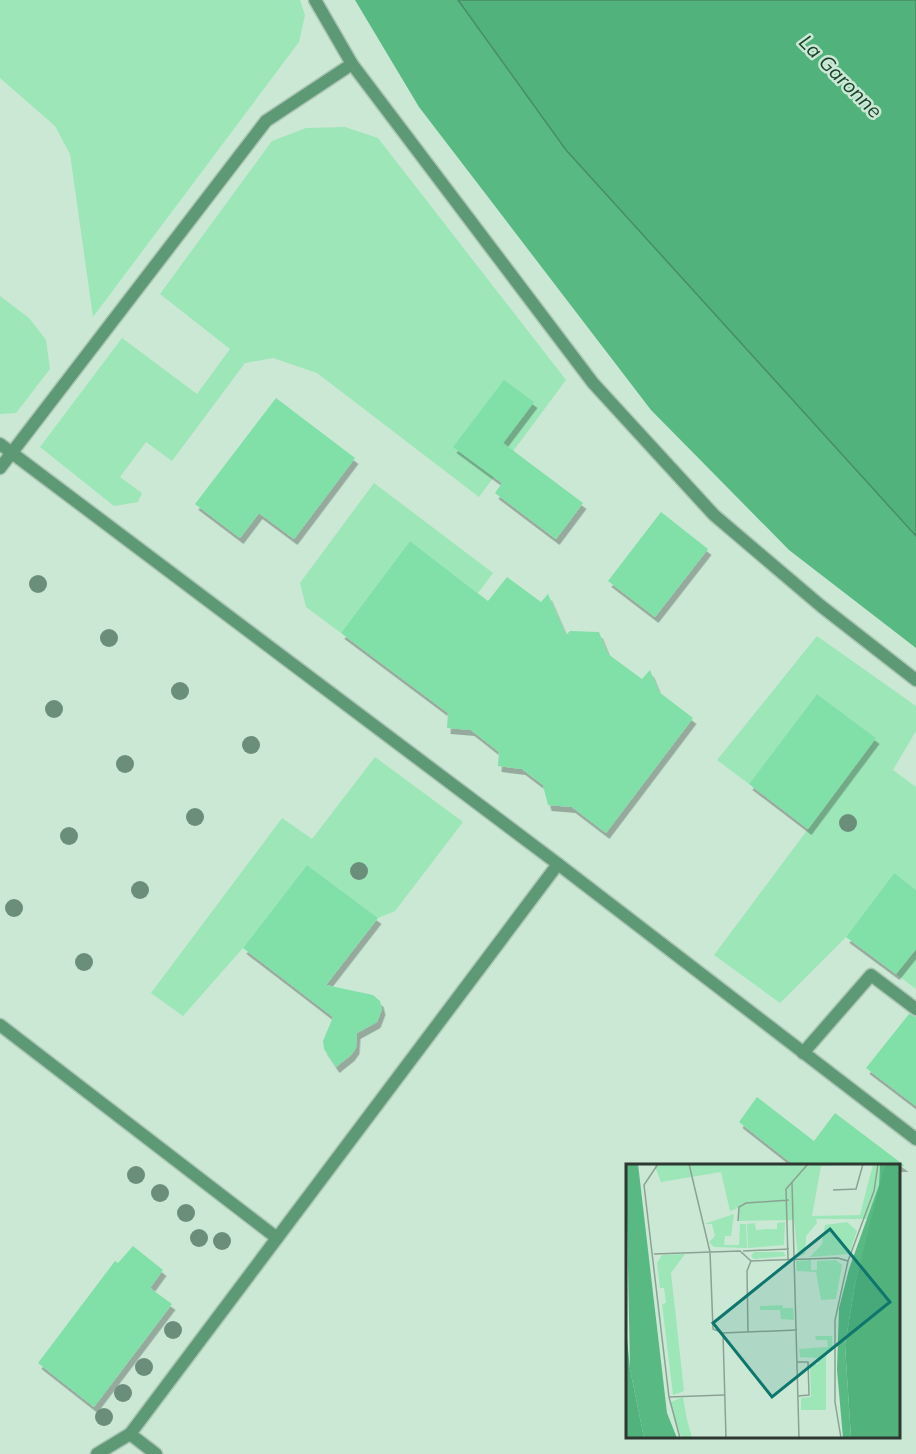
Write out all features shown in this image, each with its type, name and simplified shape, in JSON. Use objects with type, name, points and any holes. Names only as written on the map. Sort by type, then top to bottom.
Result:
[{"type":"lane","points":[[315,0],[352,64],[593,383],[714,515],[821,606],[916,680]]},
{"type":"lane","points":[[0,468],[266,121],[352,64]]},
{"type":"lane","points":[[0,444],[558,864],[916,1139]]},
{"type":"lane","points":[[97,1454],[130,1434],[558,864]]},
{"type":"lane","points":[[804,1053],[871,975],[916,1009]]},
{"type":"lane","points":[[0,1025],[277,1238]]},
{"type":"lane","points":[[130,1434],[156,1454]]},
{"type":"shaded area","points":[[0,0],[300,0],[305,15],[299,42],[93,317],[70,154],[55,126],[0,78]]},
{"type":"shaded area","points":[[355,0],[458,0],[566,150],[916,536],[916,648],[789,550],[651,410],[419,107]]},
{"type":"shaded area","points":[[345,127],[378,138],[566,380],[479,497],[317,373],[273,358],[245,363],[172,461],[146,442],[120,477],[142,493],[138,502],[114,506],[40,447],[122,338],[197,394],[230,349],[160,294],[272,141],[306,128]]},
{"type":"shaded area","points":[[0,296],[29,318],[46,340],[50,369],[16,413],[0,414]]},
{"type":"shaded area","points":[[374,483],[493,573],[478,593],[410,541],[341,633],[306,607],[300,583]]},
{"type":"shaded area","points":[[817,636],[916,706],[916,731],[893,770],[916,787],[916,890],[893,874],[846,937],[780,1003],[714,955],[876,738],[817,694],[749,784],[717,760]]},
{"type":"shaded area","points":[[375,757],[463,822],[395,911],[378,918],[307,865],[243,948],[183,1016],[151,993],[282,818],[312,839]]},
{"type":"shaded area","points":[[916,949],[916,989],[896,974]]},
{"type":"water","name":"La Garonne","points":[[458,0],[916,0],[916,536],[566,150]]},
{"type":"building","points":[[504,380],[534,402],[503,443],[583,503],[556,539],[495,493],[502,483],[453,447]]},
{"type":"building","points":[[276,398],[355,458],[294,539],[259,513],[240,538],[195,504]]},
{"type":"building","points":[[661,512],[708,549],[655,617],[608,581]]},
{"type":"building","points":[[410,541],[488,601],[507,577],[541,602],[548,594],[566,635],[570,631],[599,632],[608,654],[642,679],[650,670],[659,692],[693,718],[606,833],[572,807],[548,805],[543,785],[522,769],[498,766],[499,752],[471,730],[447,728],[448,713],[341,633]]},
{"type":"building","points":[[817,694],[876,738],[808,829],[749,784]]},
{"type":"building","points":[[307,865],[378,918],[326,985],[373,995],[380,1001],[382,1009],[377,1022],[357,1033],[356,1048],[336,1067],[324,1049],[323,1041],[333,1017],[243,948]]},
{"type":"building","points":[[894,873],[916,890],[916,949],[896,974],[846,937]]},
{"type":"building","points":[[909,1014],[916,1017],[916,1106],[866,1068]]},
{"type":"building","points":[[757,1097],[814,1141],[835,1113],[905,1166],[901,1164],[792,1164],[739,1122]]},
{"type":"building","points":[[133,1246],[163,1270],[150,1288],[172,1304],[94,1407],[38,1363],[115,1261],[118,1263]]}]
